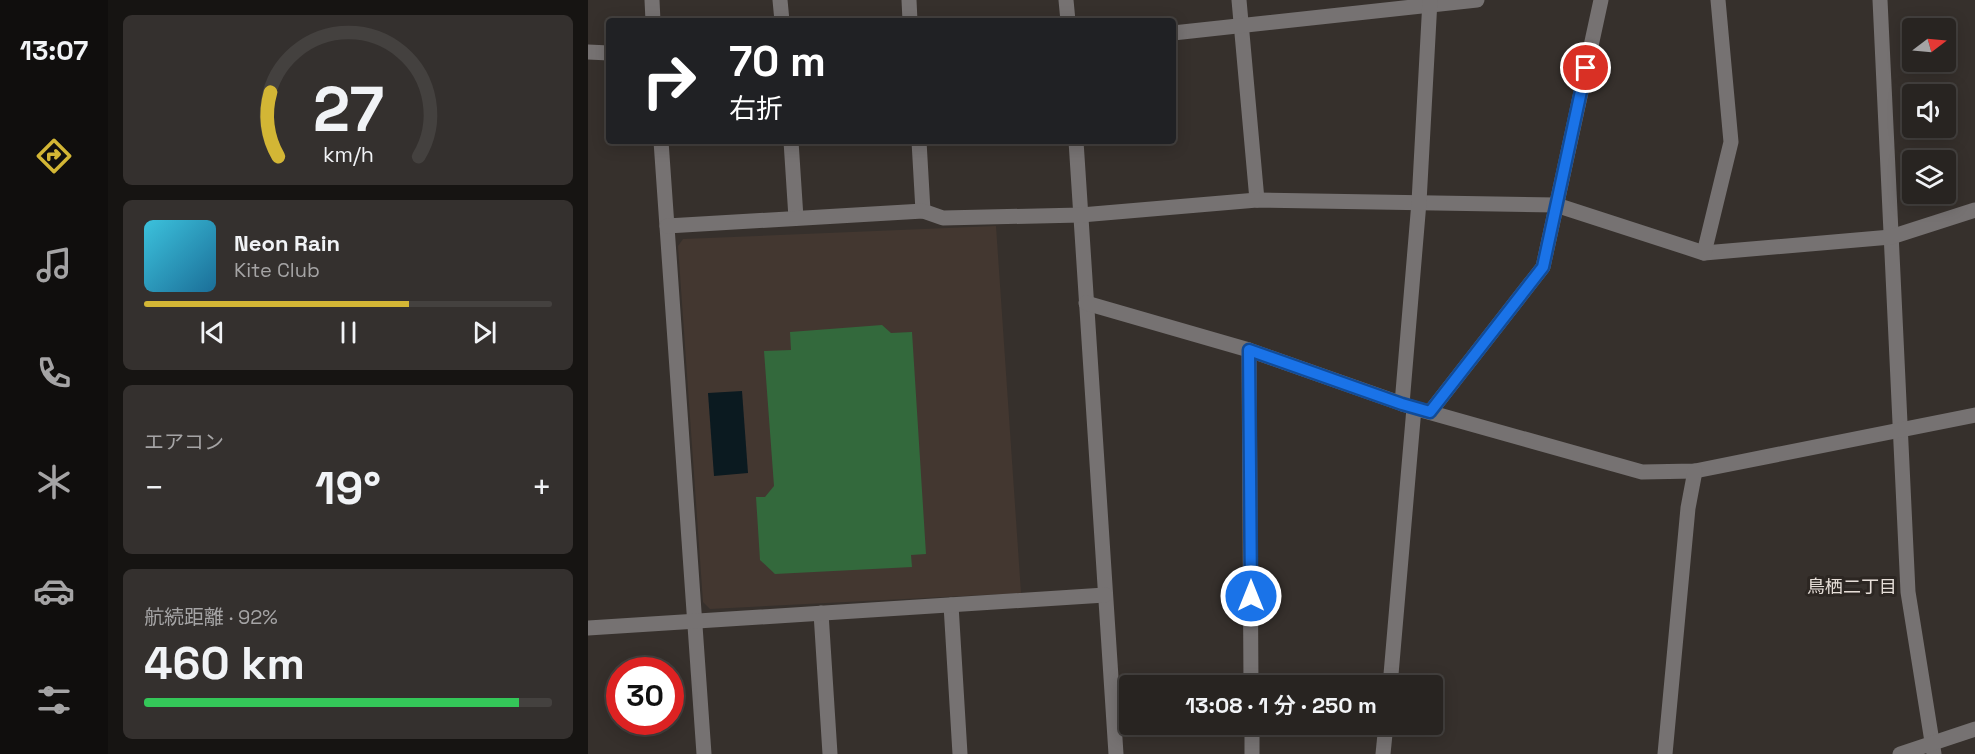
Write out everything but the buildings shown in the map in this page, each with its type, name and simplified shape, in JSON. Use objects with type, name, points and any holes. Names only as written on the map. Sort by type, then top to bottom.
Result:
[{"type":"street","points":[[652,0],[653,18]]},
{"type":"street","points":[[780,0],[782,18]]},
{"type":"street","points":[[909,0],[910,18]]},
{"type":"street","points":[[1066,0],[1068,18]]},
{"type":"street","points":[[1239,0],[1257,200]]},
{"type":"street","points":[[1176,33],[1431,2],[1477,0]]},
{"type":"street","points":[[1430,412],[1543,267],[1601,0]]},
{"type":"street","points":[[1704,253],[1731,142],[1718,0]]},
{"type":"street","points":[[1880,0],[1908,592],[1933,749]]},
{"type":"street","points":[[1391,675],[1431,2]]},
{"type":"street","points":[[588,52],[606,53]]},
{"type":"street","points":[[661,144],[705,754]]},
{"type":"street","points":[[790,144],[796,218]]},
{"type":"street","points":[[919,144],[923,211]]},
{"type":"street","points":[[1076,144],[1116,754]]},
{"type":"street","points":[[667,226],[923,211],[943,218],[1081,215],[1257,200],[1556,204],[1704,253],[1891,237],[1975,210]]},
{"type":"street","points":[[1086,303],[1249,350],[1408,406],[1642,472],[1695,471],[1975,415]]},
{"type":"street","points":[[1249,350],[1251,675]]},
{"type":"street","points":[[1665,754],[1688,508],[1695,471]]},
{"type":"street","points":[[588,628],[1105,595]]},
{"type":"street","points":[[951,605],[960,754]]},
{"type":"street","points":[[821,614],[830,754]]},
{"type":"street","points":[[1900,754],[1933,749],[1975,729]]},
{"type":"street","points":[[1252,735],[1252,754]]},
{"type":"street","points":[[1383,754],[1385,735]]},
{"type":"lane","points":[[1113,717],[1119,717]]},
{"type":"shaded area","points":[[996,226],[1021,593],[710,609],[703,602],[678,246],[683,239]]},
{"type":"shaded area","points":[[742,391],[748,473],[714,476],[708,393]]},
{"type":"green space","points":[[882,325],[891,333],[912,332],[926,554],[911,555],[912,567],[775,574],[760,560],[756,497],[765,497],[774,486],[764,351],[791,350],[790,332]]},
{"type":"district","name":"鳥栖二丁目","points":[[1852,587]]},
{"type":"route","points":[[1251,596],[1249,350],[1430,412],[1543,267],[1586,68]]}]
